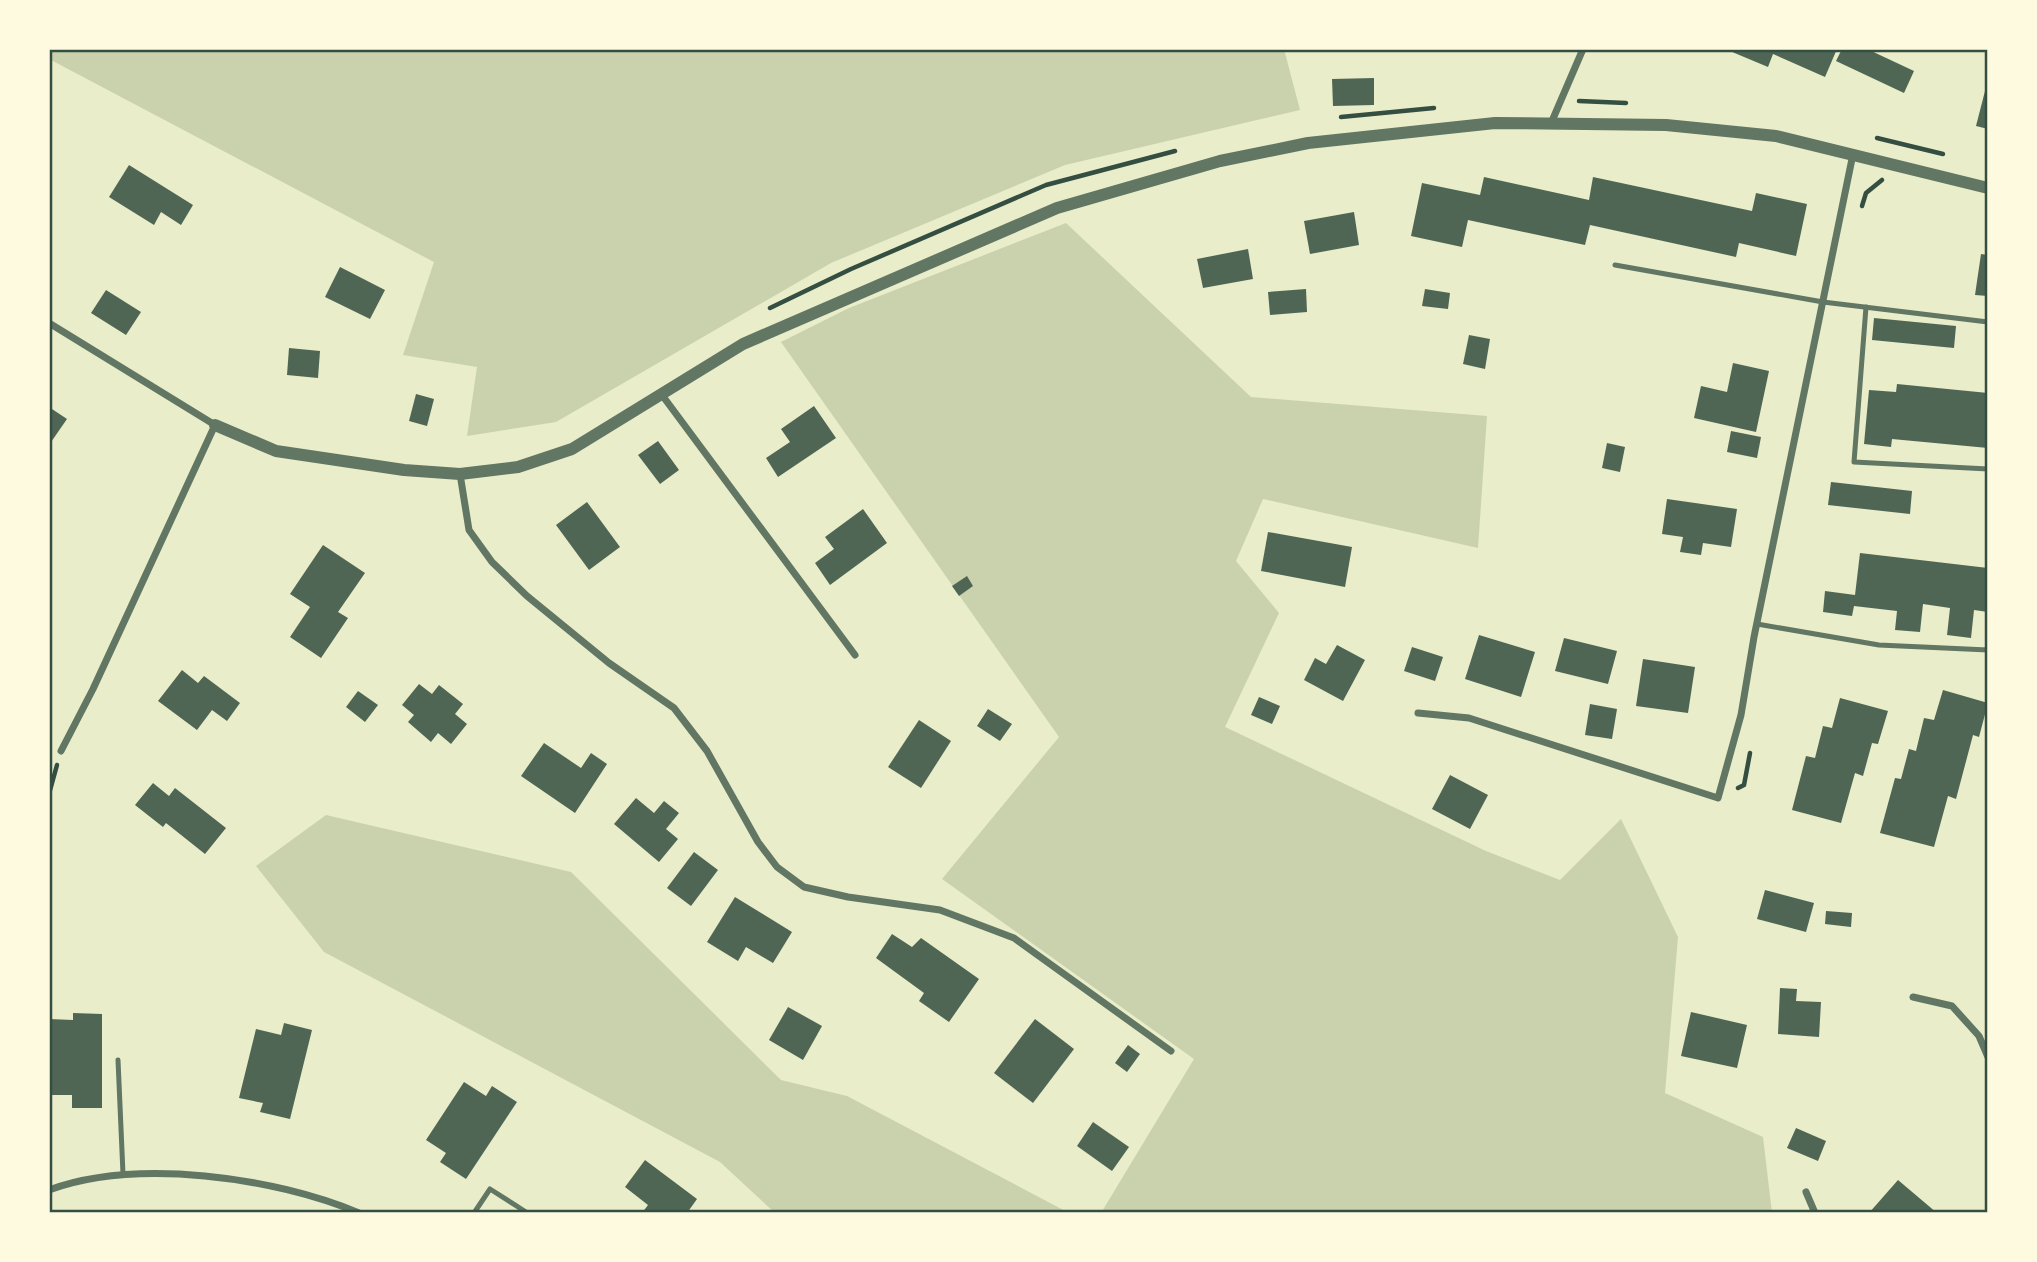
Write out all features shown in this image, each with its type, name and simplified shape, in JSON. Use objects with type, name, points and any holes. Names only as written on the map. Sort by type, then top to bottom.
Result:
[{"type":"street","points":[[1552,121],[1583,49]]},
{"type":"street","points":[[49,323],[215,425],[276,452],[404,470],[460,474],[518,467],[572,449],[743,344],[1057,208],[1220,161],[1308,143],[1418,130],[1552,121],[1666,125],[1776,136],[1988,188]]},
{"type":"street","points":[[1418,713],[1469,718],[1718,798],[1741,715],[1853,153]]},
{"type":"street","points":[[662,395],[855,655]]},
{"type":"street","points":[[61,751],[93,689],[215,425]]},
{"type":"street","points":[[460,474],[469,530],[492,562],[527,596],[609,663],[674,708],[694,730],[758,842],[777,867],[804,887],[848,897],[940,910],[1014,938],[1171,1051]]},
{"type":"street","points":[[1913,997],[1952,1006],[1979,1036],[1988,1057]]},
{"type":"street","points":[[49,1190],[73,1181],[123,1174],[179,1174],[219,1178],[285,1191],[359,1213]]},
{"type":"street","points":[[1806,1192],[1815,1213]]},
{"type":"lane","points":[[1615,265],[1823,302],[1988,322]]},
{"type":"lane","points":[[1866,307],[1854,462],[1988,469]]},
{"type":"lane","points":[[1757,624],[1879,645],[1988,650]]},
{"type":"lane","points":[[118,1060],[123,1174]]},
{"type":"lane","points":[[474,1213],[490,1189],[526,1212]]},
{"type":"path","points":[[1560,100],[1629,103]]},
{"type":"path","points":[[1336,118],[1438,107]]},
{"type":"path","points":[[1871,137],[1949,156]]},
{"type":"path","points":[[758,316],[851,269],[1046,185],[1181,150]]},
{"type":"path","points":[[49,794],[61,751]]},
{"type":"green space","points":[[49,49],[1284,49],[1300,110],[1065,165],[831,263],[556,422],[467,436],[477,367],[403,355],[434,262],[49,59]]},
{"type":"green space","points":[[1066,223],[1251,397],[1487,416],[1478,548],[1263,499],[1236,561],[1279,613],[1225,727],[1486,851],[1560,880],[1621,819],[1678,937],[1665,1093],[1763,1137],[1772,1213],[1101,1213],[1194,1059],[942,879],[1059,737],[781,342],[849,308]]},
{"type":"green space","points":[[326,815],[571,872],[781,1080],[847,1096],[1069,1213],[775,1213],[720,1162],[324,952],[256,866]]},
{"type":"building","points":[[1725,49],[1837,49],[1825,77],[1773,54],[1768,67]]},
{"type":"building","points":[[1842,49],[1867,49],[1914,71],[1904,93],[1836,61]]},
{"type":"building","points":[[1374,78],[1374,105],[1333,106],[1332,79]]},
{"type":"building","points":[[1985,91],[1988,92],[1988,129],[1976,126]]},
{"type":"building","points":[[129,165],[193,205],[181,225],[161,212],[154,225],[109,197]]},
{"type":"building","points":[[1484,177],[1589,200],[1593,177],[1752,211],[1756,193],[1807,204],[1796,256],[1739,243],[1736,257],[1590,225],[1585,245],[1468,220],[1462,247],[1411,236],[1422,183],[1480,195]]},
{"type":"building","points":[[1354,212],[1359,245],[1310,254],[1304,221]]},
{"type":"building","points":[[1248,249],[1253,279],[1203,288],[1197,259]]},
{"type":"building","points":[[1981,254],[1988,255],[1988,296],[1975,295]]},
{"type":"building","points":[[340,267],[385,290],[370,319],[325,297]]},
{"type":"building","points":[[1306,289],[1307,312],[1270,315],[1268,292]]},
{"type":"building","points":[[1425,289],[1450,293],[1448,309],[1422,306]]},
{"type":"building","points":[[106,290],[141,312],[126,335],[91,313]]},
{"type":"building","points":[[1874,318],[1956,326],[1954,348],[1872,340]]},
{"type":"building","points":[[1469,335],[1490,339],[1485,369],[1463,364]]},
{"type":"building","points":[[289,348],[320,351],[318,378],[287,375]]},
{"type":"building","points":[[1733,363],[1769,371],[1756,432],[1694,418],[1701,386],[1727,392]]},
{"type":"building","points":[[1897,384],[1988,393],[1988,448],[1892,439],[1891,447],[1864,444],[1869,390],[1896,392]]},
{"type":"building","points":[[416,394],[434,399],[427,426],[409,421]]},
{"type":"building","points":[[814,406],[836,438],[778,477],[766,458],[790,442],[781,429]]},
{"type":"building","points":[[49,407],[67,419],[49,445]]},
{"type":"building","points":[[1731,431],[1761,437],[1757,458],[1727,452]]},
{"type":"building","points":[[658,441],[679,470],[660,484],[638,455]]},
{"type":"building","points":[[1607,443],[1625,447],[1620,472],[1602,468]]},
{"type":"building","points":[[1831,482],[1912,491],[1910,514],[1828,505]]},
{"type":"building","points":[[1667,499],[1737,509],[1731,547],[1703,543],[1701,555],[1680,552],[1683,537],[1662,534]]},
{"type":"building","points":[[587,502],[620,547],[589,570],[556,525]]},
{"type":"building","points":[[863,509],[887,543],[830,585],[815,563],[834,549],[825,537]]},
{"type":"building","points":[[1268,532],[1352,547],[1345,587],[1261,571]]},
{"type":"building","points":[[323,545],[365,573],[338,612],[348,618],[321,658],[290,637],[310,607],[290,594]]},
{"type":"building","points":[[1860,553],[1988,568],[1988,612],[1974,610],[1971,638],[1947,635],[1950,608],[1923,604],[1920,632],[1895,630],[1897,611],[1854,606],[1852,616],[1823,612],[1825,591],[1855,595]]},
{"type":"building","points":[[967,576],[973,586],[959,596],[952,586]]},
{"type":"building","points":[[1479,635],[1535,652],[1521,697],[1465,679]]},
{"type":"building","points":[[1564,638],[1617,651],[1608,684],[1555,671]]},
{"type":"building","points":[[1337,645],[1365,660],[1343,701],[1304,680],[1315,658],[1326,664]]},
{"type":"building","points":[[1412,647],[1443,657],[1435,681],[1404,671]]},
{"type":"building","points":[[1643,659],[1695,667],[1688,713],[1636,706]]},
{"type":"building","points":[[182,670],[198,683],[204,676],[240,703],[227,721],[212,710],[197,730],[158,701]]},
{"type":"building","points":[[419,684],[432,694],[439,685],[463,704],[455,714],[467,724],[451,744],[438,733],[431,742],[408,722],[414,715],[402,705]]},
{"type":"building","points":[[1943,690],[1988,703],[1979,737],[1973,735],[1956,799],[1948,796],[1934,847],[1880,833],[1895,778],[1901,779],[1909,749],[1916,751],[1924,718],[1934,720]]},
{"type":"building","points":[[358,691],[378,705],[365,722],[346,707]]},
{"type":"building","points":[[1259,697],[1280,706],[1272,724],[1251,715]]},
{"type":"building","points":[[1840,698],[1888,711],[1878,744],[1872,743],[1863,776],[1855,773],[1841,823],[1792,810],[1806,756],[1815,758],[1823,726],[1832,728]]},
{"type":"building","points":[[1590,704],[1617,709],[1612,739],[1585,735]]},
{"type":"building","points":[[988,709],[1012,724],[1000,741],[977,726]]},
{"type":"building","points":[[919,720],[951,741],[921,788],[888,767]]},
{"type":"building","points":[[544,743],[581,768],[591,753],[607,764],[575,813],[521,776]]},
{"type":"building","points":[[1450,775],[1488,795],[1470,829],[1432,809]]},
{"type":"building","points":[[153,783],[169,796],[175,788],[226,828],[205,854],[166,823],[163,827],[135,805]]},
{"type":"building","points":[[636,798],[654,813],[664,801],[679,813],[666,829],[678,839],[659,862],[614,824]]},
{"type":"building","points":[[694,852],[718,870],[691,906],[667,888]]},
{"type":"building","points":[[1765,890],[1814,903],[1806,932],[1757,919]]},
{"type":"building","points":[[735,897],[792,932],[773,963],[746,947],[738,961],[707,942]]},
{"type":"building","points":[[1826,911],[1852,913],[1851,927],[1825,924]]},
{"type":"building","points":[[892,934],[912,947],[921,938],[979,979],[949,1022],[919,1001],[924,993],[876,958]]},
{"type":"building","points":[[1780,988],[1797,989],[1796,1001],[1821,1002],[1819,1037],[1778,1034]]},
{"type":"building","points":[[788,1007],[822,1026],[803,1060],[769,1040]]},
{"type":"building","points":[[1691,1012],[1747,1025],[1737,1068],[1681,1056]]},
{"type":"building","points":[[73,1013],[102,1014],[102,1108],[72,1108],[72,1095],[49,1095],[49,1019],[73,1020]]},
{"type":"building","points":[[1035,1019],[1074,1049],[1033,1103],[994,1073]]},
{"type":"building","points":[[284,1023],[312,1030],[290,1119],[260,1112],[263,1103],[239,1098],[256,1029],[281,1035]]},
{"type":"building","points":[[1128,1045],[1140,1054],[1127,1072],[1115,1063]]},
{"type":"building","points":[[464,1082],[486,1096],[492,1086],[517,1102],[466,1179],[440,1162],[446,1153],[426,1140]]},
{"type":"building","points":[[1093,1122],[1129,1147],[1112,1171],[1077,1146]]},
{"type":"building","points":[[1796,1128],[1826,1141],[1818,1161],[1787,1148]]},
{"type":"building","points":[[645,1160],[697,1199],[687,1213],[642,1213],[648,1205],[625,1187]]},
{"type":"building","points":[[1898,1180],[1937,1213],[1869,1213]]}]
